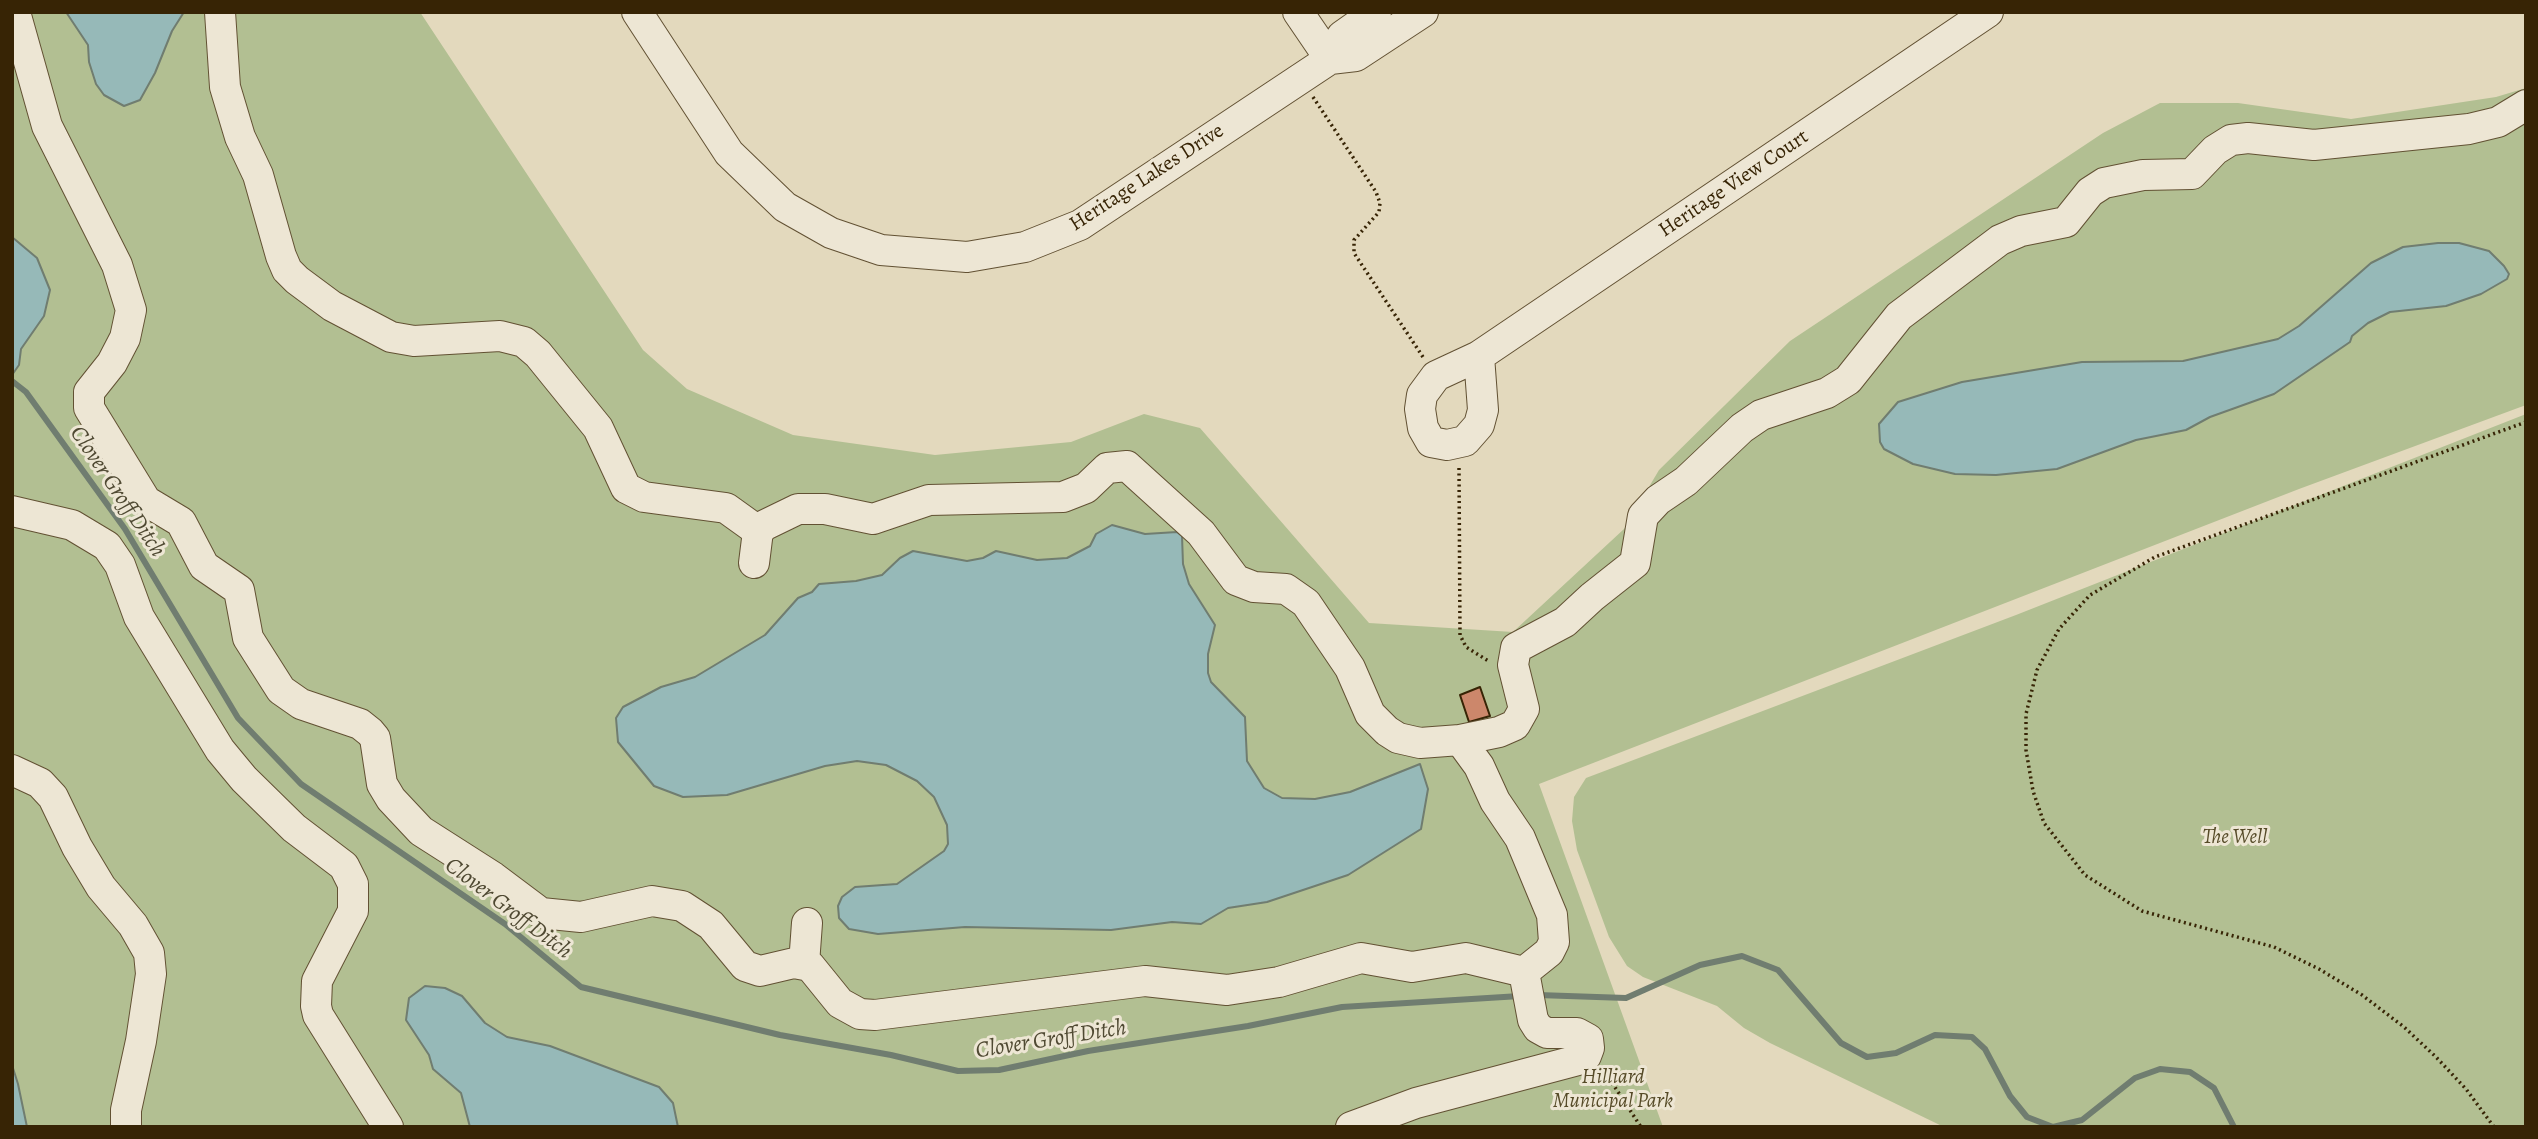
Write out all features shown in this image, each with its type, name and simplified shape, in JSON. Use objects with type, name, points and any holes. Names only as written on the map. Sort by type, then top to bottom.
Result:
[{"type":"street","points":[[15,12],[47,126],[117,265],[131,310],[125,338],[112,363],[89,392],[89,408],[146,501],[181,522],[204,566],[239,590],[248,638],[281,690],[301,704],[366,727],[375,738],[382,784],[406,818],[541,913],[581,917],[643,902],[671,902],[692,911],[711,925],[740,961],[752,970],[804,964],[817,974],[839,1003],[849,1010],[875,1015],[1146,981],[1227,990],[1289,980],[1361,958],[1412,967],[1466,958],[1528,989]]},
{"type":"street","points":[[220,12],[222,74],[236,124],[258,175],[287,271],[332,306],[391,337],[414,341],[500,336],[524,342],[538,354],[598,428],[625,488],[644,497],[726,508],[758,531]]},
{"type":"street","name":"Heritage Lakes Drive","points":[[637,12],[729,153],[765,190],[786,207],[831,233],[881,250],[967,257],[1000,254],[1055,237],[1104,210],[1330,59],[1356,56],[1423,12]]},
{"type":"street","points":[[1298,12],[1330,59]]},
{"type":"street","name":"Heritage Lakes Drive","points":[[1330,59],[1342,36],[1376,12]]},
{"type":"street","name":"Heritage View Court","points":[[1436,376],[1479,356],[1988,12]]},
{"type":"street","points":[[754,563],[758,531],[776,519],[807,507],[873,519],[929,500],[1063,497],[1086,488],[1107,468],[1126,466],[1201,533],[1236,580],[1254,587],[1286,589],[1306,603],[1350,668],[1364,704],[1377,723],[1398,738],[1409,742],[1460,740],[1516,725],[1524,709],[1514,664],[1516,648],[1565,622],[1591,597],[1635,563],[1643,516],[1658,500],[1686,481],[1742,428],[1761,415],[1826,393],[1848,380],[1899,316],[2000,240],[2021,231],[2066,222],[2085,198],[2104,183],[2143,174],[2192,174],[2215,150],[2231,140],[2248,138],[2314,145],[2469,129],[2497,122],[2526,105]]},
{"type":"street","points":[[1436,376],[1422,395],[1423,428],[1431,442],[1465,441],[1479,425],[1483,410],[1479,356]]},
{"type":"street","points":[[12,511],[72,525],[107,547],[120,565],[144,626],[220,750],[244,779],[294,828],[344,866],[353,884],[354,911],[317,981],[316,1006],[318,1015],[388,1127]]},
{"type":"street","points":[[1351,1127],[1416,1103],[1586,1056],[1589,1048],[1584,1034],[1547,1033],[1538,1028],[1528,989],[1555,942],[1552,915],[1520,838],[1495,801],[1479,766],[1460,740]]},
{"type":"street","points":[[12,770],[40,783],[53,797],[77,847],[102,887],[133,925],[149,953],[150,974],[141,1041],[126,1110],[126,1127]]},
{"type":"street","points":[[804,964],[807,923]]},
{"type":"path","points":[[1300,78],[1376,192],[1380,203],[1379,212],[1354,240],[1354,253],[1436,376]]},
{"type":"path","points":[[2494,1127],[2466,1089],[2436,1057],[2362,995],[2319,969],[2274,947],[2142,911],[2085,875],[2061,847],[2040,812],[2033,791],[2026,750],[2026,714],[2037,670],[2059,629],[2090,595],[2154,557],[2526,422]]},
{"type":"path","points":[[1456,443],[1460,472],[1460,635],[1473,653],[1518,680]]},
{"type":"path","points":[[1596,1059],[1641,1127]]},
{"type":"green space","name":"Hilliard Municipal Park","points":[[12,12],[420,12],[643,350],[687,389],[793,435],[935,455],[1071,442],[1144,414],[1200,428],[1369,623],[1513,632],[1624,529],[1659,470],[1790,341],[2103,133],[2160,103],[2238,103],[2351,119],[2496,97],[2526,88],[2526,405],[2299,489],[1539,784],[1663,1127],[12,1127]]},
{"type":"green space","name":"The Well","points":[[2526,414],[2526,1127],[1944,1127],[1770,1043],[1744,1028],[1717,1006],[1643,977],[1627,966],[1609,937],[1577,850],[1572,821],[1574,797],[1586,778],[2016,615]]},
{"type":"water","points":[[66,12],[184,12],[172,31],[155,73],[140,100],[124,106],[104,95],[96,84],[89,62],[88,45]]},
{"type":"water","points":[[12,237],[37,258],[50,290],[44,316],[21,349],[19,365],[12,375]]},
{"type":"water","points":[[2459,243],[2489,251],[2504,266],[2509,274],[2507,279],[2481,294],[2446,306],[2390,312],[2368,323],[2352,336],[2350,342],[2274,394],[2210,417],[2186,430],[2136,440],[2057,469],[1996,475],[1955,474],[1913,464],[1884,449],[1880,442],[1879,424],[1898,402],[1962,382],[2082,362],[2183,361],[2278,339],[2299,326],[2371,263],[2403,247]]},
{"type":"water","points":[[1112,525],[1145,534],[1177,532],[1182,536],[1183,564],[1189,584],[1215,625],[1208,654],[1208,673],[1211,682],[1245,717],[1247,761],[1264,788],[1282,798],[1315,799],[1350,792],[1420,764],[1428,789],[1421,829],[1348,875],[1267,902],[1228,908],[1201,924],[1172,922],[1111,930],[965,927],[878,934],[849,929],[839,918],[838,906],[842,897],[855,887],[897,884],[944,851],[948,844],[947,825],[934,797],[917,781],[886,765],[857,761],[825,766],[727,795],[683,797],[654,786],[618,742],[616,718],[623,707],[661,687],[695,677],[765,635],[798,598],[812,592],[819,584],[856,581],[882,575],[900,558],[913,551],[967,561],[983,558],[996,551],[1037,560],[1067,558],[1090,546],[1096,534]]},
{"type":"water","points":[[425,986],[445,988],[462,996],[485,1023],[507,1037],[550,1046],[659,1087],[673,1103],[678,1127],[470,1127],[461,1093],[433,1069],[429,1055],[406,1020],[409,998]]},
{"type":"water","points":[[12,1065],[18,1084],[27,1127],[12,1127]]},
{"type":"building","points":[[1480,687],[1490,716],[1469,722],[1460,695]]},
{"type":"waterway","name":"Clover Groff Ditch","points":[[12,381],[26,392],[125,529],[238,718],[301,784],[505,924],[581,987],[780,1035],[891,1055],[958,1071],[999,1070],[1088,1051],[1248,1026],[1342,1007],[1520,996]]},
{"type":"waterway","name":"Clover Groff Ditch","points":[[1538,995],[1626,998],[1700,965],[1742,956],[1778,970],[1841,1043],[1867,1057],[1896,1053],[1935,1035],[1972,1037],[1985,1049],[2010,1096],[2027,1117],[2053,1127],[2082,1120],[2135,1078],[2160,1069],[2190,1072],[2214,1088],[2234,1127]]}]
